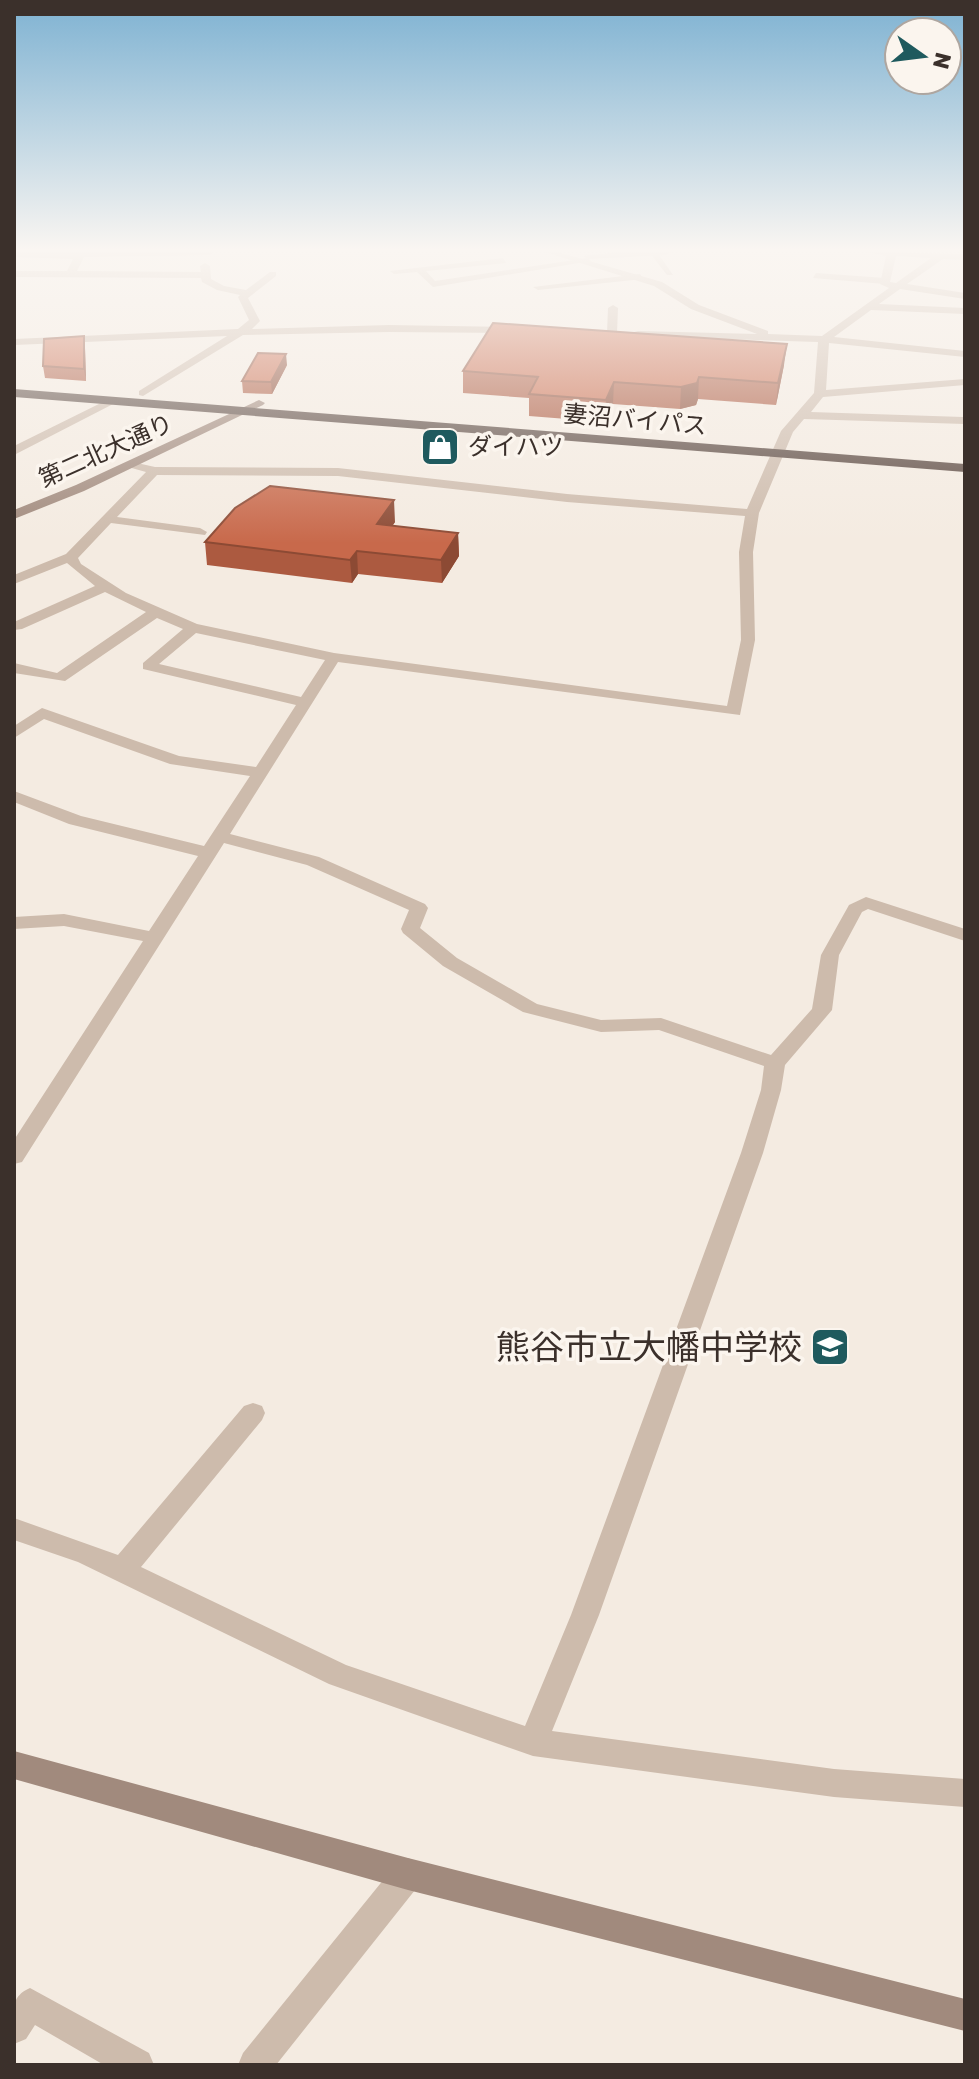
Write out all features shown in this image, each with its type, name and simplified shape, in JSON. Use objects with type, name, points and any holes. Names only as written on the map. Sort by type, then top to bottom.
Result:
[{"type":"highway","name":"妻沼バイパス","points":[[14,383],[780,448],[965,468]]},
{"type":"highway","name":"妻沼バイパス","points":[[14,393],[780,448],[965,457]]},
{"type":"street","points":[[143,393],[214,349]]},
{"type":"street","points":[[71,557],[75,566],[106,586],[193,628],[334,657],[734,712],[748,640],[746,552],[752,513],[787,431],[820,394],[823,349]]},
{"type":"street","points":[[918,349],[965,354]]},
{"type":"street","points":[[820,394],[965,382]]},
{"type":"street","points":[[14,451],[113,400]]},
{"type":"street","name":"第二北大通り","points":[[14,515],[132,464],[259,403]]},
{"type":"street","points":[[804,415],[963,421]]},
{"type":"street","points":[[132,464],[154,471],[338,472],[567,498],[752,513]]},
{"type":"street","points":[[14,580],[71,557],[154,471]]},
{"type":"street","points":[[107,519],[200,532]]},
{"type":"street","points":[[17,626],[106,586]]},
{"type":"street","points":[[14,668],[60,678],[156,612]]},
{"type":"street","points":[[193,628],[148,666],[304,702]]},
{"type":"street","points":[[14,1157],[334,657]]},
{"type":"street","points":[[14,733],[42,713],[176,761],[259,772]]},
{"type":"street","points":[[14,796],[75,820],[313,861],[419,908],[410,929],[450,962],[530,1008],[601,1026],[661,1024],[775,1063]]},
{"type":"street","points":[[533,1742],[585,1615],[747,1167],[771,1090],[775,1063],[822,1010],[830,955],[855,909],[866,902],[965,935]]},
{"type":"street","points":[[14,923],[64,920],[153,937]]},
{"type":"street","points":[[122,1570],[253,1413]]},
{"type":"street","points":[[14,1529],[86,1553],[339,1675],[533,1742],[834,1783],[965,1793]]},
{"type":"street","points":[[14,1765],[408,1874],[965,2015]]},
{"type":"street","points":[[255,2065],[408,1874]]},
{"type":"street","points":[[14,2027],[30,2004],[137,2065]]},
{"type":"building","points":[[44,349],[84,349],[84,369],[43,366]]},
{"type":"building","points":[[477,349],[786,349],[778,383],[699,377],[697,383],[681,387],[614,382],[606,400],[529,394],[538,377],[463,371]]},
{"type":"building","points":[[258,353],[286,354],[271,382],[242,381]]},
{"type":"building","points":[[270,486],[394,500],[377,524],[458,533],[441,560],[357,551],[350,560],[205,542],[235,508]]},
{"type":"place","name":"ダイハツ","points":[[440,447]]},
{"type":"place","name":"熊谷市立大幡中学校","points":[[830,1347]]}]
